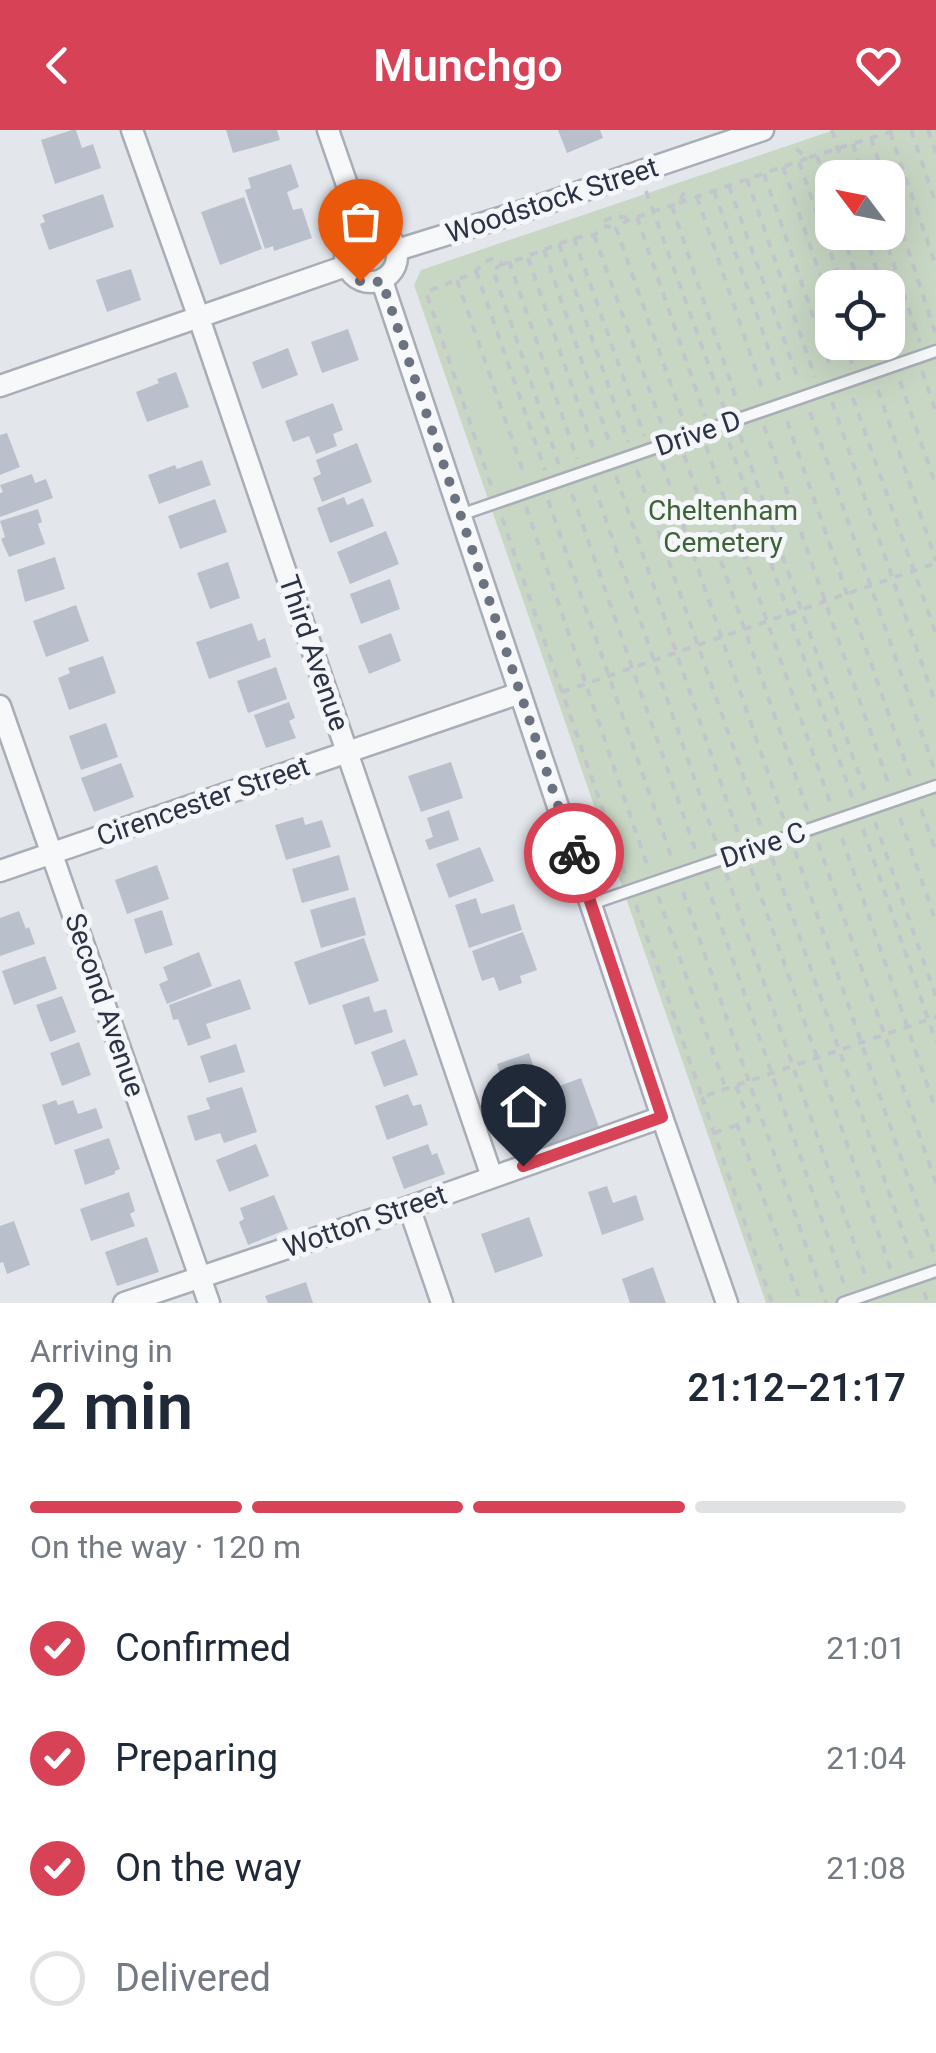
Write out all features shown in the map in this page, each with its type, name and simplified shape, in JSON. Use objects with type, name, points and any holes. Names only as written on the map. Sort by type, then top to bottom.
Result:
[{"type":"street","name":"Third Avenue","points":[[132,130],[492,1177]]},
{"type":"street","points":[[328,130],[364,231]]},
{"type":"street","name":"Woodstock Street","points":[[397,250],[763,130]]},
{"type":"street","points":[[364,231],[383,232],[397,250],[395,268],[382,281],[360,281],[346,266],[348,243],[364,231]]},
{"type":"street","points":[[0,386],[346,266]]},
{"type":"street","points":[[382,281],[727,1303]]},
{"type":"street","name":"Cirencester Street","points":[[0,871],[520,693]]},
{"type":"street","name":"Second Avenue","points":[[0,706],[210,1303]]},
{"type":"street","name":"Wotton Street","points":[[124,1303],[662,1117]]},
{"type":"street","points":[[408,1207],[442,1303]]},
{"type":"lane","name":"Drive D","points":[[460,515],[915,358]]},
{"type":"lane","name":"Drive C","points":[[590,904],[936,786]]},
{"type":"lane","points":[[846,1302],[936,1271]]},
{"type":"path","points":[[832,130],[841,160]]},
{"type":"path","points":[[910,130],[936,204]]},
{"type":"path","points":[[928,130],[936,152]]},
{"type":"path","points":[[846,1302],[772,1074],[494,270],[574,238],[594,235],[606,226],[616,228],[634,218],[893,131],[936,266]]},
{"type":"path","points":[[871,138],[878,160]]},
{"type":"path","points":[[853,144],[858,160]]},
{"type":"path","points":[[796,150],[808,158]]},
{"type":"path","points":[[817,156],[818,160]]},
{"type":"path","points":[[798,162],[837,270]]},
{"type":"path","points":[[782,167],[818,270]]},
{"type":"path","points":[[639,172],[733,421],[936,997]]},
{"type":"path","points":[[764,174],[838,385],[892,578],[936,705]]},
{"type":"path","points":[[747,180],[838,385],[936,634]]},
{"type":"path","points":[[679,203],[687,186]]},
{"type":"path","points":[[729,186],[936,773]]},
{"type":"path","points":[[714,191],[936,852]]},
{"type":"path","points":[[697,197],[825,601],[936,922]]},
{"type":"path","points":[[672,206],[788,614],[936,1042]]},
{"type":"path","points":[[604,222],[616,216],[634,218]]},
{"type":"path","points":[[634,218],[767,621],[936,1110]]},
{"type":"path","points":[[616,228],[689,436]]},
{"type":"path","points":[[594,235],[668,443]]},
{"type":"path","points":[[574,238],[648,450]]},
{"type":"path","points":[[905,240],[936,335]]},
{"type":"path","points":[[559,244],[919,1277]]},
{"type":"path","points":[[544,250],[653,660],[872,1293]]},
{"type":"path","points":[[888,250],[915,358],[936,486]]},
{"type":"path","points":[[528,256],[599,467]]},
{"type":"path","points":[[772,1303],[426,292],[476,271],[494,258],[506,262],[599,467],[676,652],[896,1285]]},
{"type":"path","points":[[476,271],[608,676],[826,1303]]},
{"type":"path","points":[[457,280],[586,684],[726,1089]]},
{"type":"path","points":[[915,358],[936,412]]},
{"type":"path","points":[[838,385],[841,360]]},
{"type":"path","points":[[562,692],[936,562],[872,372]]},
{"type":"path","points":[[702,1096],[936,1016]]},
{"type":"path","points":[[714,1133],[749,1121],[736,1086]]},
{"type":"path","points":[[737,1125],[800,1303]]},
{"type":"green space","name":"Cheltenham Cemetery","points":[[834,130],[936,130],[936,1303],[766,1303],[414,285],[421,270]]},
{"type":"building","points":[[76,130],[82,148],[93,144],[101,168],[55,184],[41,140]]},
{"type":"building","points":[[226,130],[277,130],[280,140],[233,153]]},
{"type":"building","points":[[558,130],[600,130],[603,138],[567,153]]},
{"type":"building","points":[[291,164],[299,187],[287,192],[293,210],[302,208],[312,238],[274,251],[273,246],[265,249],[245,190],[251,188],[248,178]]},
{"type":"building","points":[[103,194],[114,227],[49,250],[40,224],[45,222],[42,215]]},
{"type":"building","points":[[244,197],[262,249],[220,265],[201,212]]},
{"type":"building","points":[[131,269],[141,300],[107,312],[96,280]]},
{"type":"building","points":[[348,329],[359,360],[322,373],[311,342]]},
{"type":"building","points":[[288,348],[298,375],[262,389],[252,362]]},
{"type":"building","points":[[176,372],[189,407],[147,422],[136,392]]},
{"type":"building","points":[[333,403],[343,430],[333,434],[337,446],[316,454],[309,436],[293,442],[285,421]]},
{"type":"building","points":[[7,433],[20,467],[0,475],[0,435]]},
{"type":"building","points":[[357,443],[372,482],[322,502],[313,478],[321,474],[316,460]]},
{"type":"building","points":[[202,460],[211,485],[159,504],[148,475]]},
{"type":"building","points":[[32,474],[35,483],[46,479],[53,498],[0,517],[0,485]]},
{"type":"building","points":[[344,497],[347,505],[363,498],[374,526],[330,543],[317,508]]},
{"type":"building","points":[[215,499],[227,532],[180,549],[168,516]]},
{"type":"building","points":[[38,509],[45,544],[9,557],[1,539],[5,537],[0,521]]},
{"type":"building","points":[[386,531],[399,564],[350,584],[337,552]]},
{"type":"building","points":[[55,557],[65,589],[25,602],[17,570]]},
{"type":"building","points":[[228,562],[240,598],[210,609],[197,573]]},
{"type":"building","points":[[390,579],[400,609],[361,624],[350,594]]},
{"type":"building","points":[[76,605],[89,641],[46,657],[33,621]]},
{"type":"building","points":[[252,623],[258,641],[265,638],[271,657],[209,679],[196,642]]},
{"type":"building","points":[[391,633],[401,661],[369,674],[358,646]]},
{"type":"building","points":[[103,656],[116,693],[69,710],[58,678],[70,673],[68,668]]},
{"type":"building","points":[[276,667],[287,699],[248,713],[237,681]]},
{"type":"building","points":[[289,702],[295,718],[289,721],[296,738],[266,748],[254,715]]},
{"type":"building","points":[[106,723],[118,757],[81,770],[69,736]]},
{"type":"building","points":[[451,762],[463,798],[421,812],[408,776]]},
{"type":"building","points":[[121,763],[134,797],[94,812],[81,778]]},
{"type":"building","points":[[449,810],[459,840],[429,850],[425,840],[433,837],[427,818]]},
{"type":"building","points":[[303,817],[305,825],[322,820],[331,847],[286,860],[275,825]]},
{"type":"building","points":[[480,847],[494,881],[449,898],[436,864]]},
{"type":"building","points":[[339,855],[349,890],[302,903],[292,869]]},
{"type":"building","points":[[157,865],[169,899],[127,914],[115,880]]},
{"type":"building","points":[[355,897],[366,935],[321,948],[310,910]]},
{"type":"building","points":[[476,898],[481,914],[514,904],[522,930],[469,948],[455,905]]},
{"type":"building","points":[[162,910],[173,945],[145,954],[134,919]]},
{"type":"building","points":[[19,911],[35,944],[0,956],[0,918]]},
{"type":"building","points":[[523,932],[537,970],[520,976],[522,983],[499,991],[494,977],[482,981],[472,951]]},
{"type":"building","points":[[364,938],[379,981],[309,1005],[294,962]]},
{"type":"building","points":[[199,952],[212,986],[167,1004],[159,984],[168,980],[163,967]]},
{"type":"building","points":[[45,956],[57,989],[14,1005],[2,971]]},
{"type":"building","points":[[240,979],[251,1009],[206,1024],[211,1038],[188,1046],[169,1005]]},
{"type":"building","points":[[62,996],[76,1032],[50,1042],[36,1005]]},
{"type":"building","points":[[369,996],[374,1012],[386,1009],[393,1032],[355,1045],[342,1005]]},
{"type":"building","points":[[405,1039],[418,1075],[384,1087],[371,1052]]},
{"type":"building","points":[[79,1042],[91,1075],[62,1086],[50,1053]]},
{"type":"building","points":[[236,1044],[245,1072],[209,1083],[200,1056]]},
{"type":"building","points":[[529,1053],[540,1086],[508,1097],[497,1064]]},
{"type":"building","points":[[581,1078],[600,1130],[546,1150],[539,1132],[526,1138],[513,1103]]},
{"type":"building","points":[[242,1087],[257,1132],[224,1143],[220,1133],[195,1141],[187,1116],[210,1109],[206,1098]]},
{"type":"building","points":[[408,1094],[413,1106],[421,1104],[428,1125],[387,1140],[375,1106]]},
{"type":"building","points":[[56,1100],[58,1105],[73,1100],[78,1114],[96,1108],[103,1128],[55,1145],[42,1105]]},
{"type":"building","points":[[109,1138],[120,1169],[85,1185],[74,1150]]},
{"type":"building","points":[[256,1144],[269,1176],[229,1192],[216,1160]]},
{"type":"building","points":[[428,1144],[432,1155],[437,1153],[445,1174],[404,1189],[392,1157]]},
{"type":"building","points":[[607,1186],[613,1203],[636,1195],[644,1220],[602,1235],[588,1192]]},
{"type":"building","points":[[129,1192],[135,1226],[91,1241],[80,1209]]},
{"type":"building","points":[[274,1195],[288,1229],[248,1245],[239,1222],[244,1219],[240,1208]]},
{"type":"building","points":[[529,1217],[543,1256],[495,1273],[481,1234]]},
{"type":"building","points":[[14,1221],[30,1265],[7,1274],[3,1262],[0,1263],[0,1226]]},
{"type":"building","points":[[147,1237],[159,1272],[117,1286],[105,1252]]},
{"type":"building","points":[[653,1267],[666,1303],[630,1303],[622,1279]]},
{"type":"building","points":[[306,1282],[313,1303],[268,1303],[265,1296]]},
{"type":"way so far","points":[[360,281],[382,281],[574,853]]},
{"type":"route","points":[[523,1166],[662,1117],[574,853]]}]
